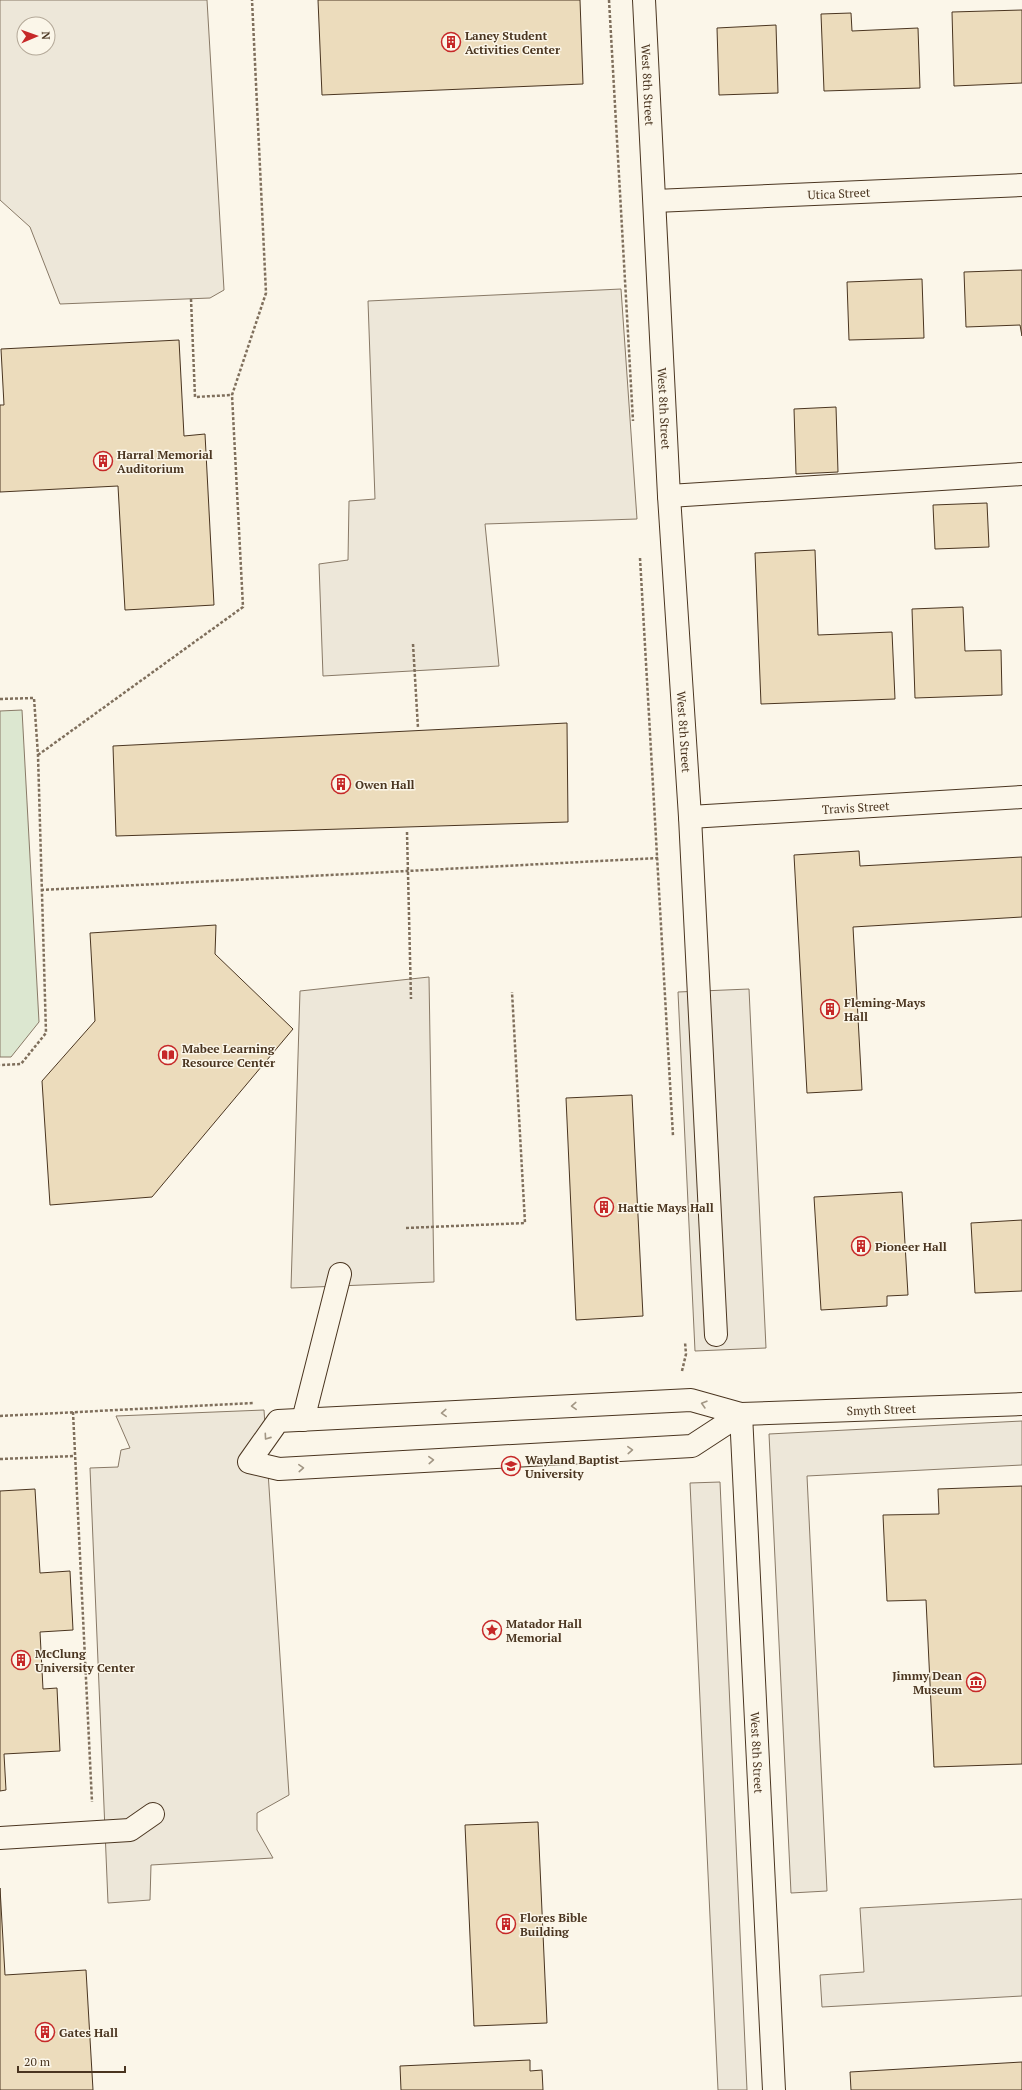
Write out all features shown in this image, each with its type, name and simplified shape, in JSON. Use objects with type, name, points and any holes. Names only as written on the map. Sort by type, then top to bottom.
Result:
[{"type":"street","name":"West 8th Street","points":[[644,0],[669,496],[690,817],[716,1335]]},
{"type":"street","name":"Utica Street","points":[[655,201],[1022,185]]},
{"type":"street","points":[[669,496],[1022,474]]},
{"type":"street","name":"Travis Street","points":[[690,817],[1022,797]]},
{"type":"street","points":[[303,1420],[340,1274]]},
{"type":"street","points":[[691,1400],[741,1414],[692,1446],[279,1469],[249,1462],[278,1421],[691,1400]]},
{"type":"street","name":"Smyth Street","points":[[741,1414],[1022,1404]]},
{"type":"street","name":"West 8th Street","points":[[741,1414],[774,2090]]},
{"type":"street","points":[[0,1838],[130,1830],[153,1814]]},
{"type":"path","points":[[38,755],[243,607],[232,395],[266,293],[252,0]]},
{"type":"path","points":[[609,0],[633,427]]},
{"type":"path","points":[[191,299],[195,397],[232,395]]},
{"type":"path","points":[[640,553],[674,1140]]},
{"type":"path","points":[[413,644],[418,728]]},
{"type":"path","points":[[0,699],[34,698],[38,755],[46,1033],[21,1064],[0,1064]]},
{"type":"path","points":[[407,832],[411,999]]},
{"type":"path","points":[[41,890],[658,858]]},
{"type":"path","points":[[406,1228],[525,1223],[512,992]]},
{"type":"path","points":[[685,1338],[686,1354]]},
{"type":"path","points":[[0,1416],[261,1403]]},
{"type":"path","points":[[73,1412],[93,1810]]},
{"type":"path","points":[[0,1459],[75,1456]]},
{"type":"green space","points":[[22,710],[39,1022],[11,1057],[0,1057],[0,711]]},
{"type":"shaded area","points":[[0,0],[207,0],[224,290],[210,298],[60,304],[30,227],[0,200]]},
{"type":"shaded area","points":[[621,289],[637,519],[485,524],[499,666],[323,676],[319,564],[348,560],[349,501],[375,499],[368,301]]},
{"type":"shaded area","points":[[429,977],[434,1282],[291,1288],[300,991]]},
{"type":"shaded area","points":[[749,989],[766,1348],[695,1351],[678,992]]},
{"type":"shaded area","points":[[264,1410],[289,1795],[257,1813],[257,1830],[273,1858],[151,1865],[150,1900],[108,1903],[90,1468],[118,1467],[121,1450],[130,1448],[116,1416]]},
{"type":"shaded area","points":[[1022,1421],[1022,1465],[807,1476],[827,1891],[791,1893],[769,1434]]},
{"type":"shaded area","points":[[720,1482],[747,2090],[718,2090],[690,1483]]},
{"type":"shaded area","points":[[1022,1899],[1022,1996],[822,2007],[820,1975],[864,1972],[860,1908]]},
{"type":"building","name":"Laney Student Activities Center","points":[[318,0],[580,0],[583,84],[322,95]]},
{"type":"building","points":[[1022,10],[1022,83],[954,86],[952,12]]},
{"type":"building","points":[[851,13],[852,31],[918,28],[920,88],[824,91],[821,14]]},
{"type":"building","points":[[776,25],[778,93],[719,95],[717,28]]},
{"type":"building","points":[[1022,270],[1022,336],[1020,325],[966,327],[964,272]]},
{"type":"building","points":[[922,279],[924,338],[849,340],[847,282]]},
{"type":"building","name":"Harral Memorial Auditorium","points":[[179,340],[184,436],[205,434],[214,605],[125,610],[118,486],[0,492],[0,405],[4,405],[1,349]]},
{"type":"building","points":[[836,407],[838,472],[796,474],[794,409]]},
{"type":"building","points":[[987,503],[989,547],[935,549],[933,505]]},
{"type":"building","points":[[815,550],[818,635],[892,632],[895,699],[761,704],[755,553]]},
{"type":"building","points":[[963,607],[965,651],[1001,650],[1002,695],[915,698],[912,609]]},
{"type":"building","name":"Owen Hall","points":[[567,723],[568,822],[116,836],[113,746]]},
{"type":"building","name":"Fleming-Mays Hall","points":[[859,851],[860,866],[1022,857],[1022,917],[853,927],[862,1090],[807,1093],[794,855]]},
{"type":"building","name":"Mabee Learning Resource Center","points":[[216,925],[215,954],[293,1029],[152,1197],[50,1205],[42,1081],[95,1021],[90,933]]},
{"type":"building","name":"Hattie Mays Hall","points":[[632,1095],[643,1316],[576,1320],[566,1098]]},
{"type":"building","name":"Pioneer Hall","points":[[902,1192],[908,1295],[887,1296],[887,1306],[821,1310],[814,1197]]},
{"type":"building","points":[[1022,1220],[1022,1291],[975,1293],[971,1223]]},
{"type":"building","name":"Jimmy Dean Museum","points":[[1022,1486],[1022,1764],[934,1767],[926,1600],[887,1601],[883,1515],[939,1514],[938,1489]]},
{"type":"building","name":"McClung University Center","points":[[35,1489],[40,1573],[70,1571],[73,1630],[40,1632],[43,1689],[57,1688],[60,1751],[4,1754],[6,1790],[0,1791],[0,1491]]},
{"type":"building","name":"Flores Bible Building","points":[[538,1822],[547,2023],[474,2026],[465,1825]]},
{"type":"building","name":"Gates Hall","points":[[0,1888],[5,1975],[86,1970],[93,2090],[0,2090]]},
{"type":"building","points":[[530,2060],[530,2071],[542,2070],[543,2090],[401,2090],[400,2066]]},
{"type":"building","points":[[1022,2062],[1022,2090],[851,2090],[850,2072]]},
{"type":"place","name":"Laney Student Activities Center","points":[[451,42]]},
{"type":"place","name":"Harral Memorial Auditorium","points":[[103,461]]},
{"type":"place","name":"Owen Hall","points":[[341,784]]},
{"type":"place","name":"Fleming-Mays Hall","points":[[830,1009]]},
{"type":"place","name":"Mabee Learning Resource Center","points":[[168,1055]]},
{"type":"place","name":"Hattie Mays Hall","points":[[604,1207]]},
{"type":"place","name":"Pioneer Hall","points":[[861,1246]]},
{"type":"place","name":"Wayland Baptist University","points":[[511,1466]]},
{"type":"place","name":"Matador Hall Memorial","points":[[492,1630]]},
{"type":"place","name":"McClung University Center","points":[[21,1660]]},
{"type":"place","name":"Jimmy Dean Museum","points":[[976,1682]]},
{"type":"place","name":"Flores Bible Building","points":[[506,1924]]},
{"type":"place","name":"Gates Hall","points":[[45,2032]]}]
